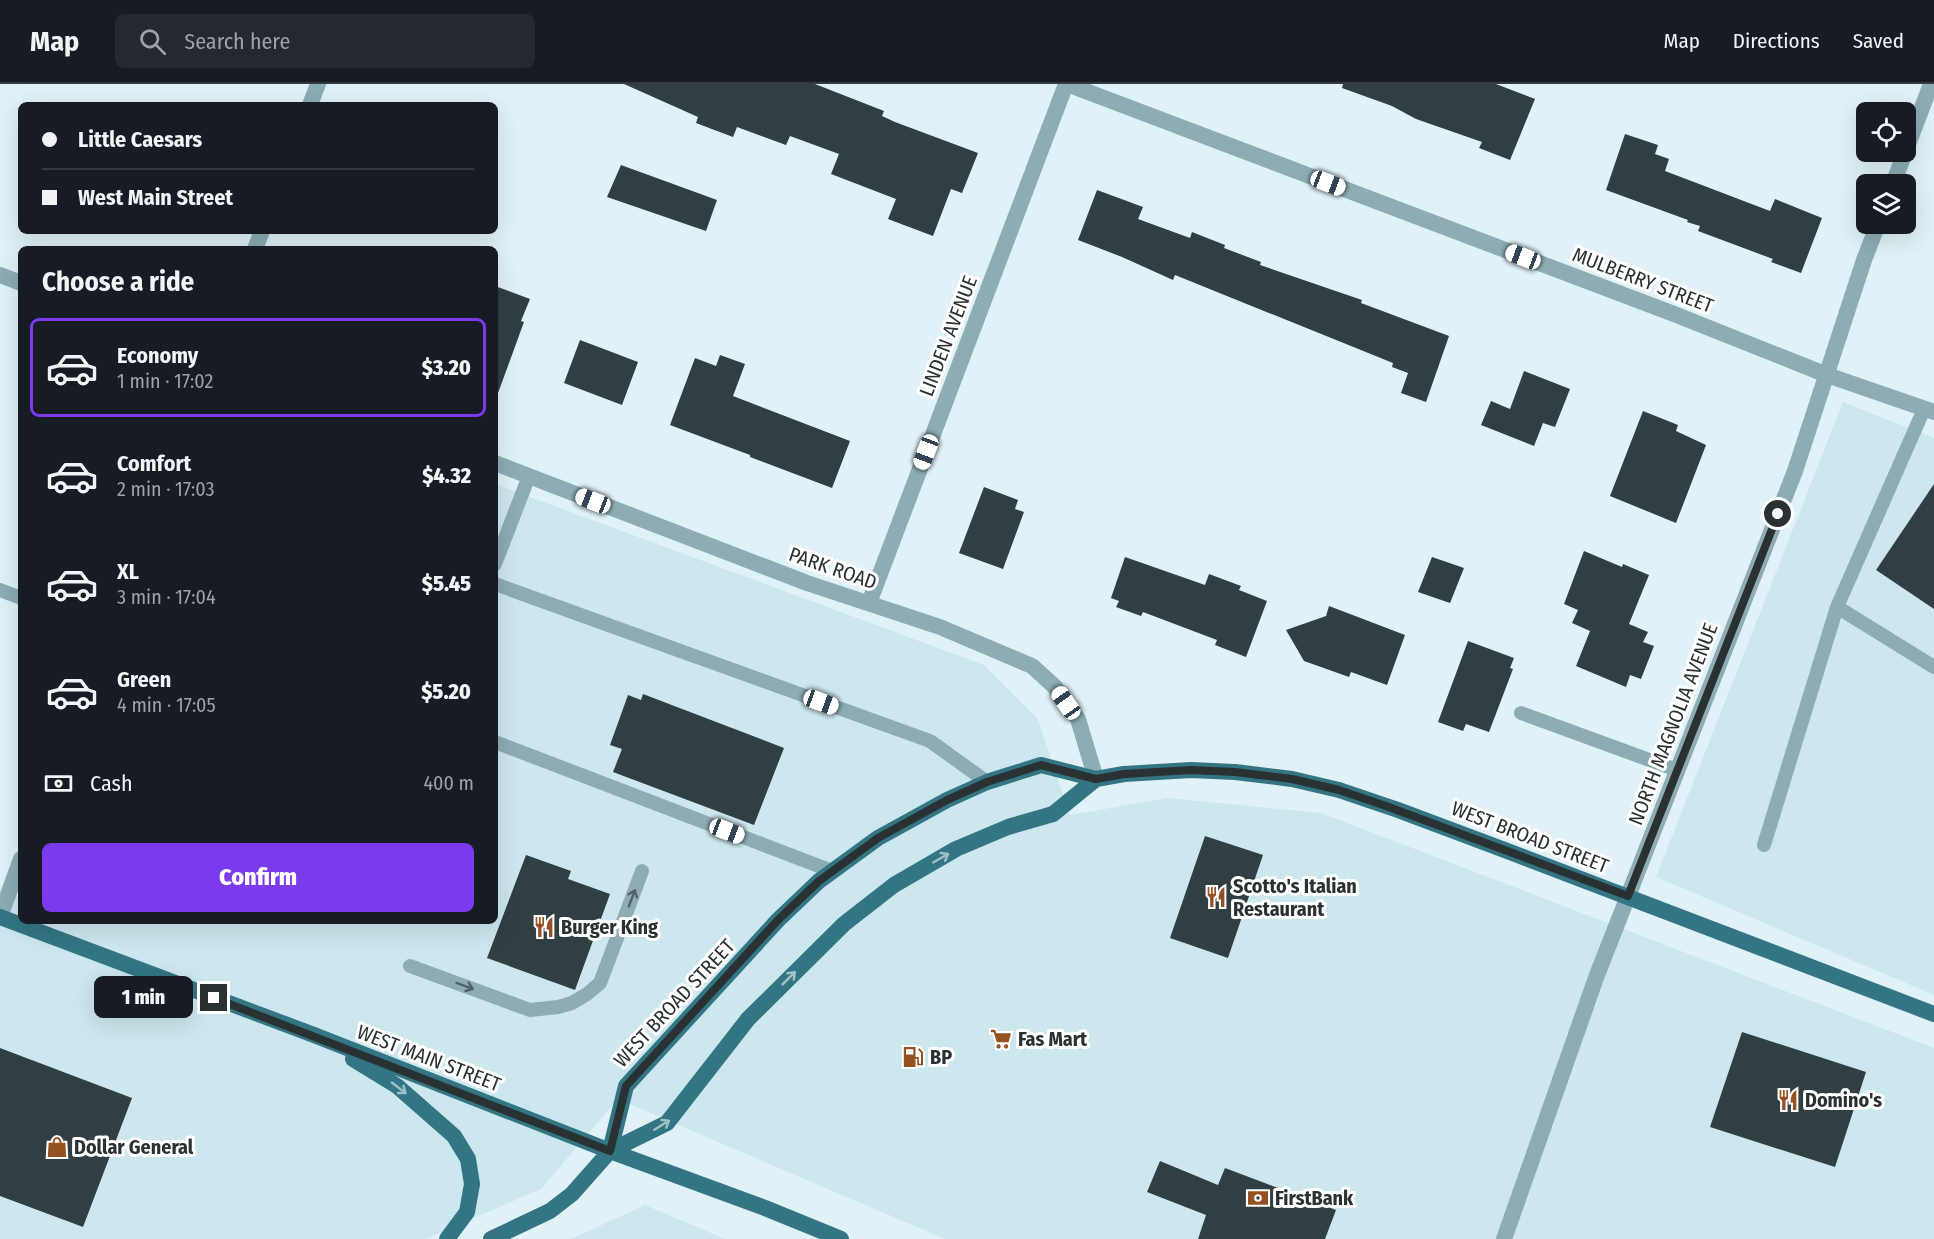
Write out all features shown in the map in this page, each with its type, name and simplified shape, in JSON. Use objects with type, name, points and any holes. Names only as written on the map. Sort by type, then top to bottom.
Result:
[{"type":"main road","name":"WEST BROAD STREET","points":[[610,1151],[626,1086],[778,920],[819,881],[878,838],[947,800],[987,782],[1041,765],[1096,779],[1124,774],[1191,770],[1235,772],[1292,779],[1339,790],[1628,896],[1934,1014]]},
{"type":"main road","name":"WEST BROAD STREET","points":[[610,1151],[667,1123],[748,1019],[844,924],[894,885],[956,849],[1008,827],[1053,814],[1096,779]]},
{"type":"main road","name":"WEST MAIN STREET","points":[[0,917],[18,924]]},
{"type":"main road","name":"WEST MAIN STREET","points":[[19,924],[314,1035],[841,1239]]},
{"type":"main road","points":[[314,1035],[397,1086],[454,1136],[468,1159],[472,1184],[467,1212],[447,1239]]},
{"type":"main road","points":[[491,1239],[550,1211],[572,1194],[610,1151]]},
{"type":"street","points":[[311,102],[318,84]]},
{"type":"street","name":"MULBERRY STREET","points":[[1067,84],[1674,314],[1827,375],[1929,410]]},
{"type":"street","name":"LINDEN AVENUE","points":[[869,603],[1067,84]]},
{"type":"street","points":[[1897,174],[1931,84]]},
{"type":"street","name":"NORTH MAGNOLIA AVENUE","points":[[1504,1239],[1597,975],[1795,471],[1874,234]]},
{"type":"street","points":[[0,275],[18,282]]},
{"type":"street","name":"PARK ROAD","points":[[498,464],[796,579],[940,627],[1032,666],[1055,687],[1078,719],[1096,779]]},
{"type":"street","points":[[0,917],[18,867]]},
{"type":"lane","points":[[1764,845],[1837,607],[1929,410]]},
{"type":"lane","points":[[498,556],[529,476]]},
{"type":"lane","points":[[498,586],[930,741],[987,782]]},
{"type":"lane","points":[[0,590],[18,596]]},
{"type":"lane","points":[[1837,607],[1934,668]]},
{"type":"lane","points":[[1521,713],[1677,770]]},
{"type":"lane","points":[[498,743],[832,871]]},
{"type":"lane","points":[[410,966],[530,1010],[551,1009],[572,1003],[600,983],[642,871]]},
{"type":"shaded area","points":[[1843,402],[1934,438],[1934,995],[1656,877]]},
{"type":"shaded area","points":[[498,485],[984,665],[1038,719],[1070,815],[1168,798],[1321,813],[1934,1048],[1934,1239],[945,1239],[618,1099],[541,1189],[426,1239],[0,1239],[0,888],[18,896],[18,924],[498,924]]},
{"type":"shaded area","points":[[645,1205],[725,1239],[571,1239]]},
{"type":"building","points":[[624,84],[815,84],[884,111],[882,116],[895,122],[978,153],[962,193],[951,189],[933,236],[888,219],[896,199],[831,174],[839,154],[790,136],[786,145],[737,127],[733,137],[696,123],[698,117]]},
{"type":"building","points":[[1343,84],[1496,84],[1535,99],[1510,160],[1479,148],[1482,142],[1416,119],[1392,106],[1342,88]]},
{"type":"building","points":[[1625,134],[1658,145],[1655,154],[1669,159],[1665,171],[1770,211],[1775,199],[1822,218],[1801,273],[1771,262],[1773,259],[1698,231],[1700,226],[1687,222],[1688,220],[1606,190]]},
{"type":"building","points":[[621,165],[717,200],[706,231],[607,197]]},
{"type":"building","points":[[1097,190],[1143,207],[1138,219],[1190,238],[1192,232],[1225,245],[1224,248],[1261,262],[1260,265],[1362,300],[1361,303],[1449,336],[1426,402],[1401,393],[1408,373],[1392,367],[1393,363],[1175,275],[1173,280],[1078,240]]},
{"type":"building","points":[[498,287],[530,299],[521,321],[524,322],[498,393]]},
{"type":"building","points":[[580,340],[638,362],[622,405],[564,383]]},
{"type":"building","points":[[720,355],[745,364],[733,396],[850,441],[832,488],[670,425],[695,358],[716,366]]},
{"type":"building","points":[[1524,371],[1570,389],[1555,427],[1543,423],[1534,446],[1481,425],[1491,401],[1510,409]]},
{"type":"building","points":[[1643,411],[1678,425],[1676,431],[1706,445],[1676,523],[1610,496]]},
{"type":"building","points":[[1934,484],[1934,609],[1876,570]]},
{"type":"building","points":[[984,487],[1018,500],[1015,509],[1024,512],[1003,569],[959,553]]},
{"type":"building","points":[[1584,551],[1622,567],[1623,564],[1649,575],[1629,624],[1648,632],[1643,642],[1654,646],[1641,679],[1630,675],[1626,687],[1576,666],[1590,631],[1572,623],[1578,610],[1564,604]]},
{"type":"building","points":[[1125,557],[1205,585],[1209,574],[1241,586],[1239,590],[1267,601],[1246,657],[1215,645],[1217,640],[1143,612],[1141,616],[1116,607],[1119,601],[1111,598]]},
{"type":"building","points":[[1432,557],[1464,568],[1450,603],[1418,592]]},
{"type":"building","points":[[1329,606],[1405,635],[1387,685],[1351,672],[1349,677],[1304,661],[1286,630],[1326,616]]},
{"type":"building","points":[[1468,641],[1514,658],[1510,668],[1513,669],[1489,732],[1466,724],[1463,731],[1438,722]]},
{"type":"building","points":[[643,694],[784,748],[754,825],[613,772],[622,749],[610,745],[628,695],[641,700]]},
{"type":"building","name":"Scotto's Italian Restaurant","points":[[1205,836],[1263,855],[1228,958],[1170,938]]},
{"type":"building","name":"Burger King","points":[[526,855],[571,871],[568,879],[610,894],[575,990],[487,958]]},
{"type":"building","name":"Domino's","points":[[1742,1032],[1866,1072],[1835,1167],[1710,1127]]},
{"type":"building","name":"Dollar General","points":[[0,1048],[132,1098],[83,1227],[0,1196]]},
{"type":"building","name":"FirstBank","points":[[1160,1161],[1218,1185],[1225,1168],[1336,1210],[1325,1239],[1198,1239],[1206,1215],[1147,1192]]},
{"type":"place","name":"Scotto's Italian Restaurant","points":[[1216,897]]},
{"type":"place","name":"Burger King","points":[[544,927]]},
{"type":"place","name":"Fas Mart","points":[[1001,1039]]},
{"type":"place","name":"BP","points":[[913,1057]]},
{"type":"place","name":"Domino's","points":[[1788,1100]]},
{"type":"place","name":"Dollar General","points":[[57,1147]]},
{"type":"place","name":"FirstBank","points":[[1258,1198]]},
{"type":"route","points":[[214,998],[610,1151],[626,1086],[778,920],[819,881],[878,838],[947,800],[987,782],[1041,765],[1096,779],[1124,774],[1191,770],[1235,772],[1292,779],[1339,790],[1386,806],[1628,896],[1778,514]]}]
